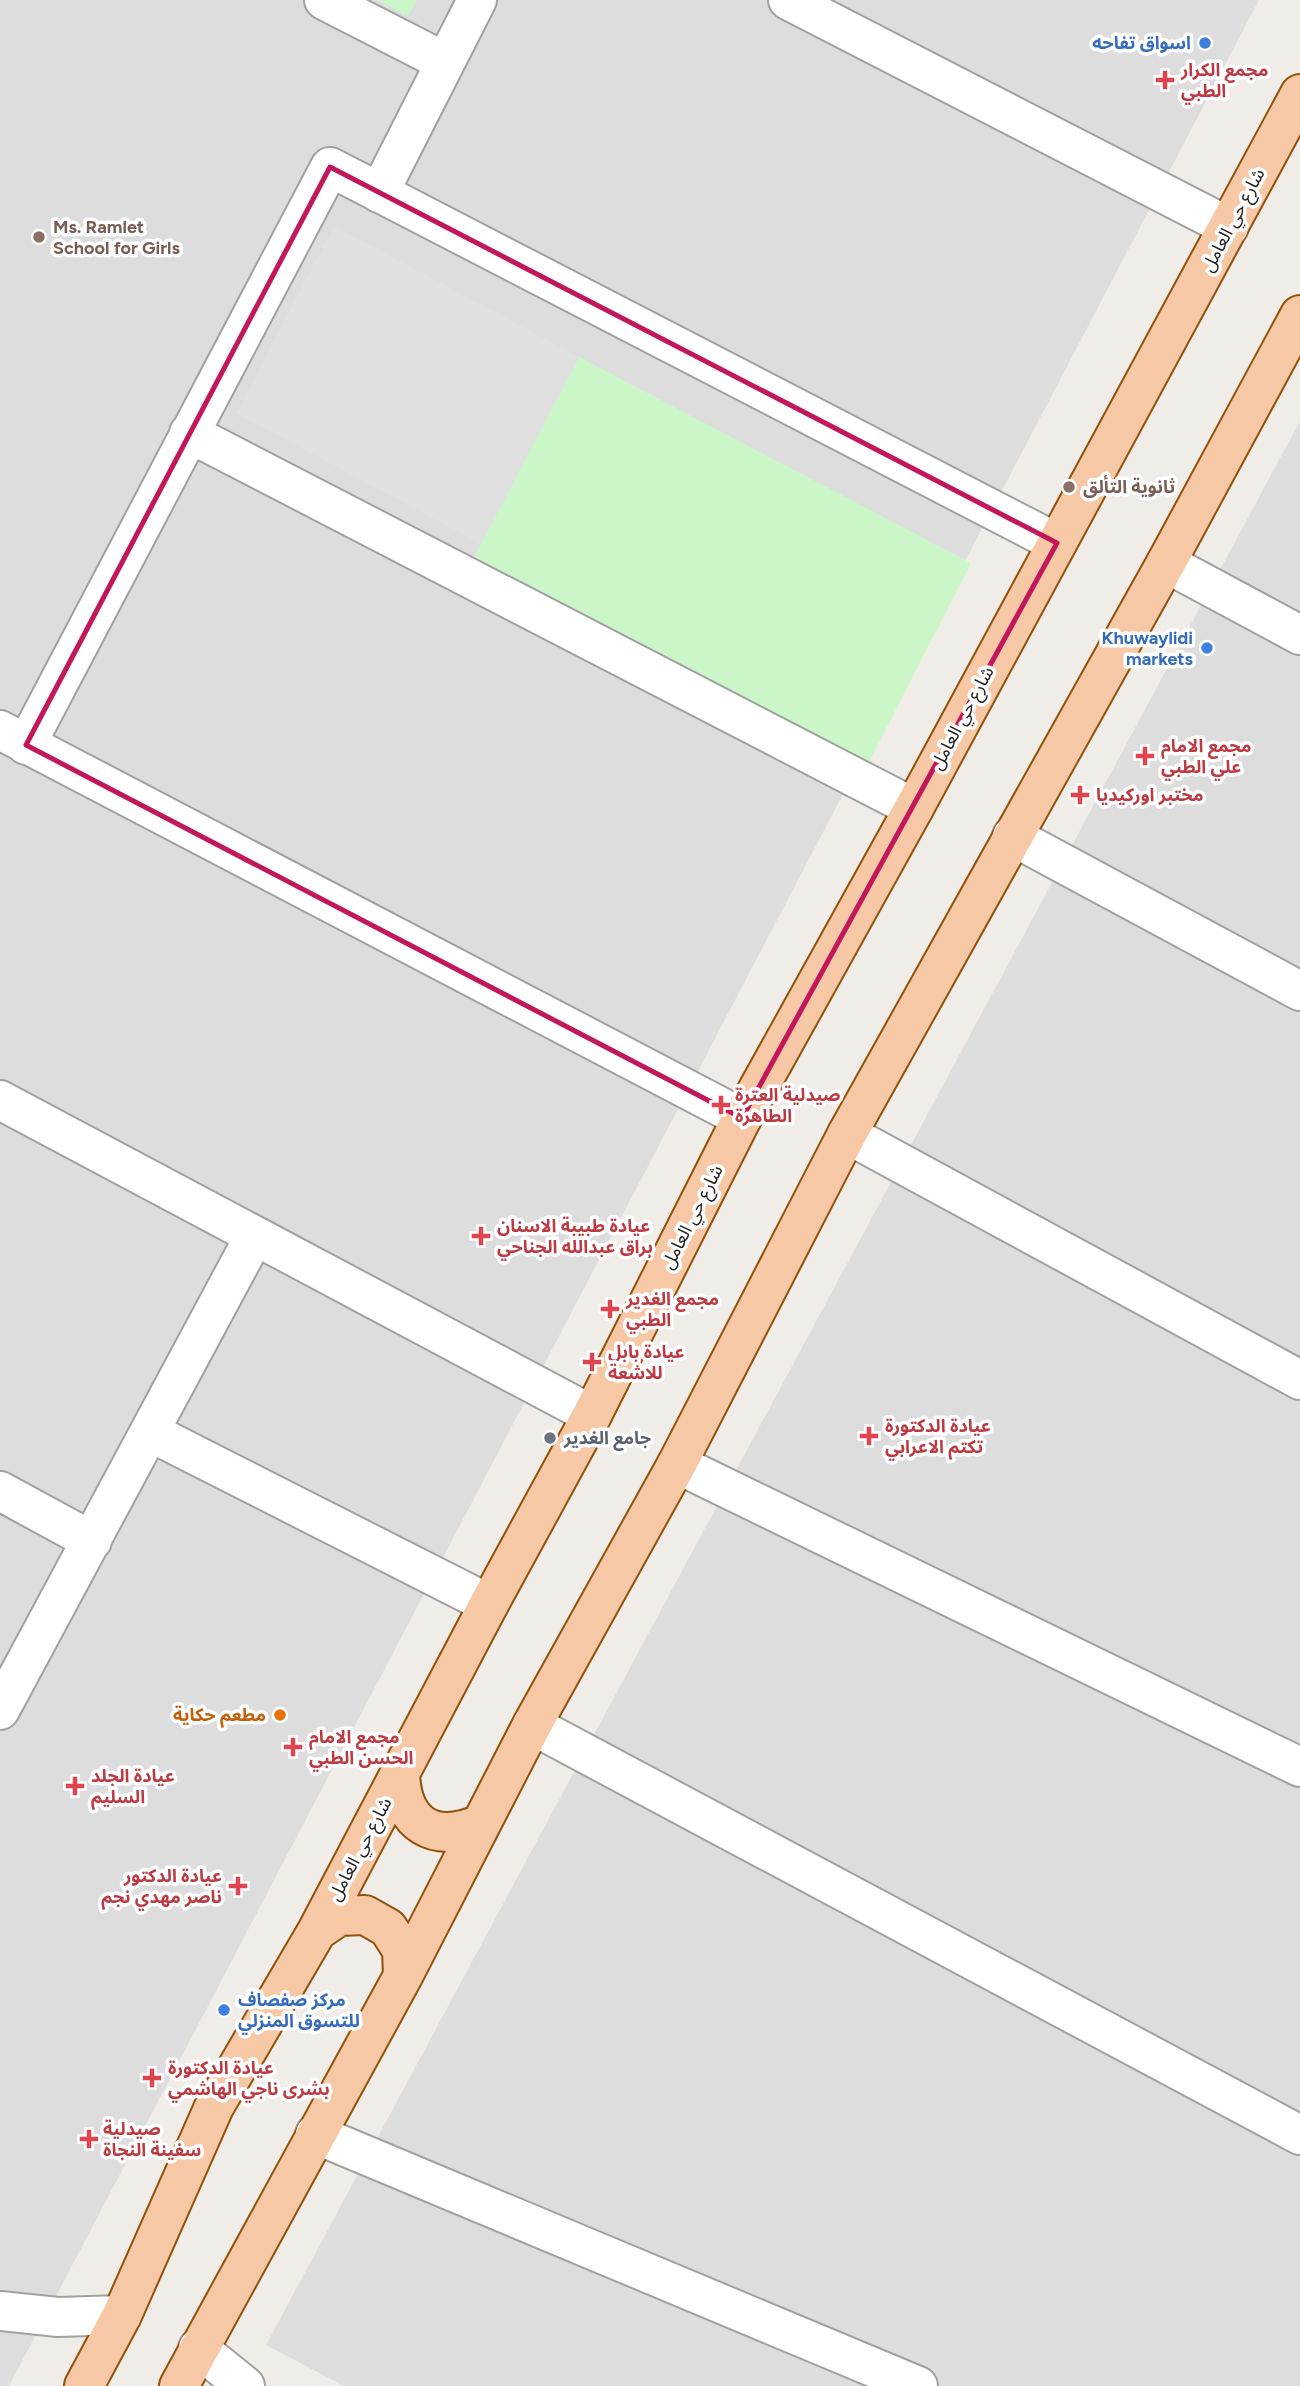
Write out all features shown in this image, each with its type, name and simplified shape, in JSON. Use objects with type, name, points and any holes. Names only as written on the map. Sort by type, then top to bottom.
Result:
[{"type":"main road","name":"شارع حي العامل","points":[[84,2386],[122,2315],[214,2107],[317,1931],[592,1415],[742,1118],[914,808],[1300,94]]},
{"type":"main road","points":[[179,2386],[403,1976],[532,1725],[677,1464],[847,1134],[1166,563],[1300,315]]},
{"type":"main road","points":[[400,1773],[401,1797],[414,1819],[424,1826],[434,1832],[458,1834],[481,1824]]},
{"type":"main road","points":[[317,1931],[339,1916],[365,1915],[388,1928],[402,1950],[403,1976]]},
{"type":"street","points":[[324,0],[445,62]]},
{"type":"street","points":[[379,193],[477,0]]},
{"type":"street","points":[[788,0],[1229,227]]},
{"type":"street","points":[[742,1118],[13,738],[189,433],[330,167],[1057,543]]},
{"type":"street","points":[[189,433],[914,808]]},
{"type":"street","points":[[1166,563],[1300,635]]},
{"type":"street","points":[[1012,836],[1300,991]]},
{"type":"street","points":[[0,1100],[592,1415]]},
{"type":"street","points":[[847,1134],[1300,1380]]},
{"type":"street","points":[[0,1710],[254,1237]]},
{"type":"street","points":[[150,1432],[489,1604]]},
{"type":"street","points":[[677,1464],[1300,1766]]},
{"type":"street","points":[[0,1491],[92,1541]]},
{"type":"street","points":[[532,1725],[1300,2136]]},
{"type":"street","points":[[315,2134],[918,2386]]},
{"type":"street","points":[[0,2311],[58,2317],[122,2315]]},
{"type":"street","points":[[198,2348],[245,2386]]},
{"type":"highlighted area","points":[[330,167],[1057,543],[742,1118],[26,745]]},
{"type":"shaded area","points":[[0,0],[1259,0],[9,2386],[0,2386]]},
{"type":"shaded area","points":[[334,226],[579,357],[481,544],[236,413]]},
{"type":"shaded area","points":[[1300,421],[1300,2386],[344,2386],[266,2345]]},
{"type":"green space","points":[[378,0],[417,0],[408,16]]},
{"type":"green space","points":[[579,357],[971,563],[869,762],[474,557]]},
{"type":"place","name":"اسواق تفاحه","points":[[1205,43]]},
{"type":"place","name":"مجمع الكرار الطبي","points":[[1165,80]]},
{"type":"place","name":"Ms. Ramlet School for Girls","points":[[39,237]]},
{"type":"place","name":"ثانوية التألق","points":[[1069,487]]},
{"type":"place","name":"Khuwaylidi markets","points":[[1207,648]]},
{"type":"place","name":"مجمع الامام علي الطبي","points":[[1145,756]]},
{"type":"place","name":"مختبر اوركيديا","points":[[1080,795]]},
{"type":"place","name":"صيدلية العترة الطاهرة","points":[[721,1105]]},
{"type":"place","name":"عيادة طبيبة الاسنان براق عبدالله الجناحي","points":[[481,1236]]},
{"type":"place","name":"مجمع الغدير الطبي","points":[[610,1309]]},
{"type":"place","name":"عيادة بابل للاشعة","points":[[592,1362]]},
{"type":"place","name":"عيادة الدكتورة تكتم الاعرابي","points":[[869,1436]]},
{"type":"place","name":"جامع الغدير","points":[[550,1438]]},
{"type":"place","name":"مطعم حكاية","points":[[280,1715]]},
{"type":"place","name":"مجمع الامام الحسن الطبي","points":[[293,1747]]},
{"type":"place","name":"عيادة الجلد السليم","points":[[75,1786]]},
{"type":"place","name":"عيادة الدكتور ناصر مهدي نجم","points":[[238,1886]]},
{"type":"place","name":"مركز صفصاف للتسوق المنزلي","points":[[224,2010]]},
{"type":"place","name":"عيادة الدكتورة بشرى ناجي الهاشمي","points":[[152,2078]]},
{"type":"place","name":"صيدلية سفينة النجاة","points":[[89,2139]]}]
